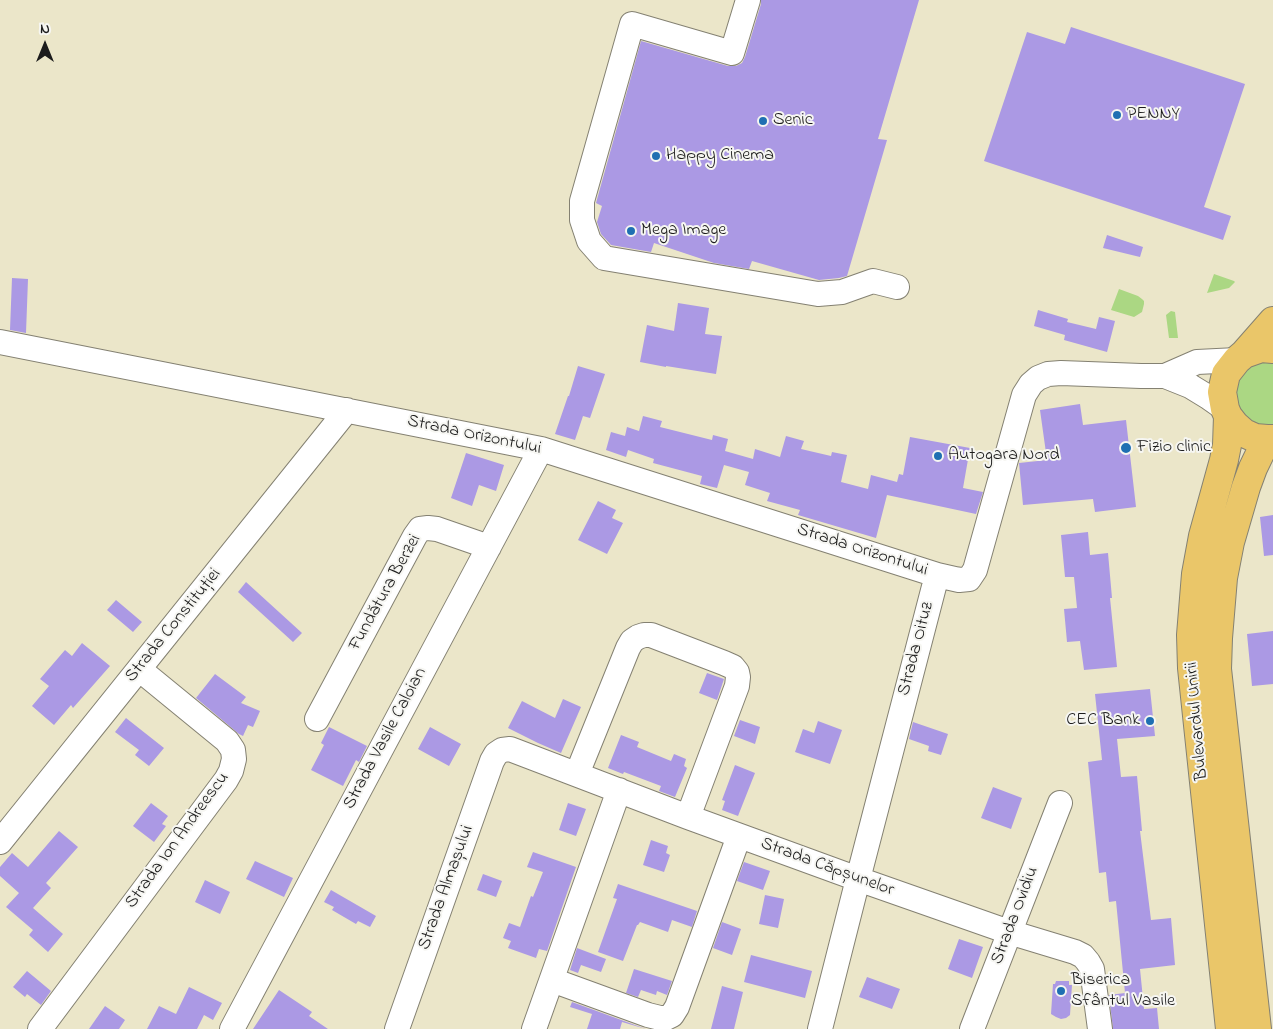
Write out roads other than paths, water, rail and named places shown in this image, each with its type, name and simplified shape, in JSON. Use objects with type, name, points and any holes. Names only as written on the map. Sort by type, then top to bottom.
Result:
[{"type":"main road","points":[[1241,357],[1273,321]]},
{"type":"main road","points":[[1241,357],[1261,348],[1273,349]]},
{"type":"main road","name":"Bulevardul Unirii","points":[[1230,1029],[1192,668],[1191,635],[1196,574],[1203,536],[1227,445],[1226,413],[1222,392],[1226,374],[1241,357]]},
{"type":"main road","points":[[1226,413],[1235,426],[1244,433],[1255,438],[1270,439]]},
{"type":"main road","name":"Bulevardul Unirii","points":[[1257,1029],[1217,669],[1223,578],[1230,542],[1253,468],[1270,439]]},
{"type":"street","points":[[748,0],[732,53],[632,24],[582,201],[582,220],[589,241],[604,258],[818,294],[842,292],[873,281],[897,287]]},
{"type":"street","name":"Strada Orizontului","points":[[0,342],[541,449],[937,575]]},
{"type":"street","points":[[1165,376],[1198,362],[1241,357]]},
{"type":"street","points":[[937,575],[959,580],[969,579],[976,570],[1024,395],[1031,384],[1038,378],[1048,374],[1061,373],[1165,376],[1190,386],[1208,397],[1226,413]]},
{"type":"street","name":"Strada Constituției","points":[[0,842],[347,410]]},
{"type":"street","name":"Strada Vasile Caloian","points":[[232,1029],[541,449]]},
{"type":"street","name":"Fundătura Berzei","points":[[317,719],[415,536],[420,530],[428,528],[437,530],[488,547]]},
{"type":"street","name":"Strada Oituz","points":[[820,1029],[937,575]]},
{"type":"street","points":[[577,774],[628,648],[638,636],[650,635],[724,663],[733,667],[737,672],[737,686],[688,817]]},
{"type":"street","name":"Strada Ion Andreescu","points":[[40,1029],[231,771],[234,759],[233,750],[227,741],[139,669]]},
{"type":"street","name":"Strada Căpșunelor","points":[[502,750],[510,749],[738,836],[1009,932],[1075,952],[1083,956],[1088,962],[1093,977],[1100,1029]]},
{"type":"street","name":"Strada Almașului","points":[[397,1029],[492,761],[496,754],[502,750]]},
{"type":"street","points":[[534,1029],[619,790]]},
{"type":"street","name":"Strada Ovidiu","points":[[972,1029],[1060,803]]},
{"type":"street","points":[[552,980],[648,1015],[660,1018],[672,1015],[677,1007],[738,836]]},
{"type":"place","name":"PENNY","points":[[1117,115]]},
{"type":"place","name":"Senic","points":[[763,121]]},
{"type":"place","name":"Happy Cinema","points":[[656,156]]},
{"type":"place","name":"Mega Image","points":[[631,231]]},
{"type":"place","name":"Fizio clinic","points":[[1126,448]]},
{"type":"place","name":"Autogara Nord","points":[[938,456]]},
{"type":"place","name":"CEC Bank","points":[[1150,721]]},
{"type":"place","name":"Biserica Sfântul Vasile","points":[[1061,991]]}]
